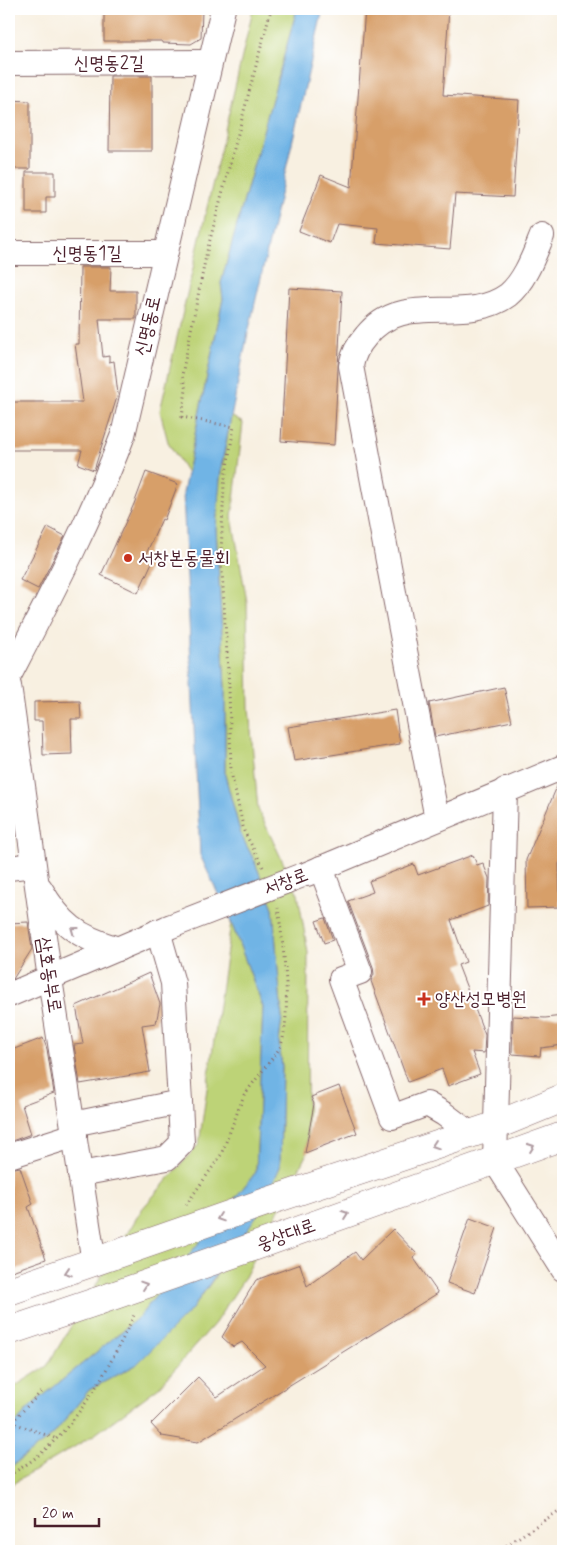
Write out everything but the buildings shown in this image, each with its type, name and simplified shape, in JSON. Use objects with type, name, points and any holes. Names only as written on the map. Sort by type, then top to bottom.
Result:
[{"type":"main road","name":"웅상대로","points":[[9,1291],[497,1125],[563,1098]]},
{"type":"main road","name":"웅상대로","points":[[9,1332],[563,1136]]},
{"type":"street","name":"신명동로","points":[[9,676],[65,569],[98,499],[123,435],[223,9]]},
{"type":"street","name":"신명동2길","points":[[9,63],[210,62]]},
{"type":"street","points":[[437,819],[351,366],[353,354],[373,327],[386,317],[401,312],[473,308],[492,303],[508,294],[527,269],[542,236]]},
{"type":"street","name":"신명동1길","points":[[9,253],[165,253]]},
{"type":"street","points":[[9,635],[33,630]]},
{"type":"street","name":"삼호동부로","points":[[9,686],[34,871],[80,1174],[104,1259]]},
{"type":"street","name":"서창로","points":[[9,994],[50,979],[163,929],[310,872],[505,790],[563,768]]},
{"type":"street","points":[[505,790],[495,1160],[563,1269]]},
{"type":"street","points":[[9,868],[34,871],[58,916],[71,930],[90,940],[118,949]]},
{"type":"street","points":[[310,872],[360,972],[341,979],[392,1117],[427,1104],[444,1114],[469,1134]]},
{"type":"street","points":[[80,1174],[167,1158],[182,1144],[173,983],[163,929]]},
{"type":"street","points":[[9,1156],[74,1129],[180,1102]]},
{"type":"path","points":[[265,874],[259,857],[244,831],[230,772],[229,688],[221,554],[224,484],[234,427],[182,416],[186,390],[182,375],[207,251],[271,9]]},
{"type":"path","points":[[184,1210],[221,1155],[244,1095],[280,1048],[286,1030],[287,1012],[278,908],[275,900]]},
{"type":"path","points":[[9,1475],[22,1468],[57,1439],[95,1386],[130,1325],[138,1307]]},
{"type":"path","points":[[42,1390],[12,1423],[57,1439]]},
{"type":"path","points":[[498,1551],[563,1508]]},
{"type":"green space","points":[[253,9],[297,9],[221,283],[223,298],[187,473],[168,442],[160,411]]},
{"type":"green space","points":[[231,416],[243,423],[232,517],[247,602],[249,708],[258,809],[298,894],[308,953],[307,1153],[244,1279],[215,1323],[159,1387],[94,1435],[9,1486],[9,1468],[53,1435],[89,1390],[136,1365],[192,1309],[242,1240],[280,1167],[282,1067],[279,1042],[282,1018],[273,908],[254,860],[241,835],[225,775],[225,687],[216,528],[218,491]]},
{"type":"green space","points":[[231,922],[263,1007],[256,1172],[139,1317],[32,1405],[9,1431],[9,1390],[47,1366],[142,1209],[199,1144]]},
{"type":"water","points":[[297,9],[323,9],[246,342],[221,468],[216,528],[225,687],[225,775],[241,835],[254,860],[273,908],[282,1018],[279,1042],[282,1067],[280,1167],[262,1208],[192,1309],[136,1365],[89,1390],[53,1435],[9,1468],[9,1431],[32,1405],[139,1317],[256,1172],[263,1007],[231,922],[200,855],[183,493],[223,299],[221,283]]},
{"type":"place","name":"서창본동물회","points":[[128,558]]},
{"type":"place","name":"양산성모병원","points":[[424,999]]}]
